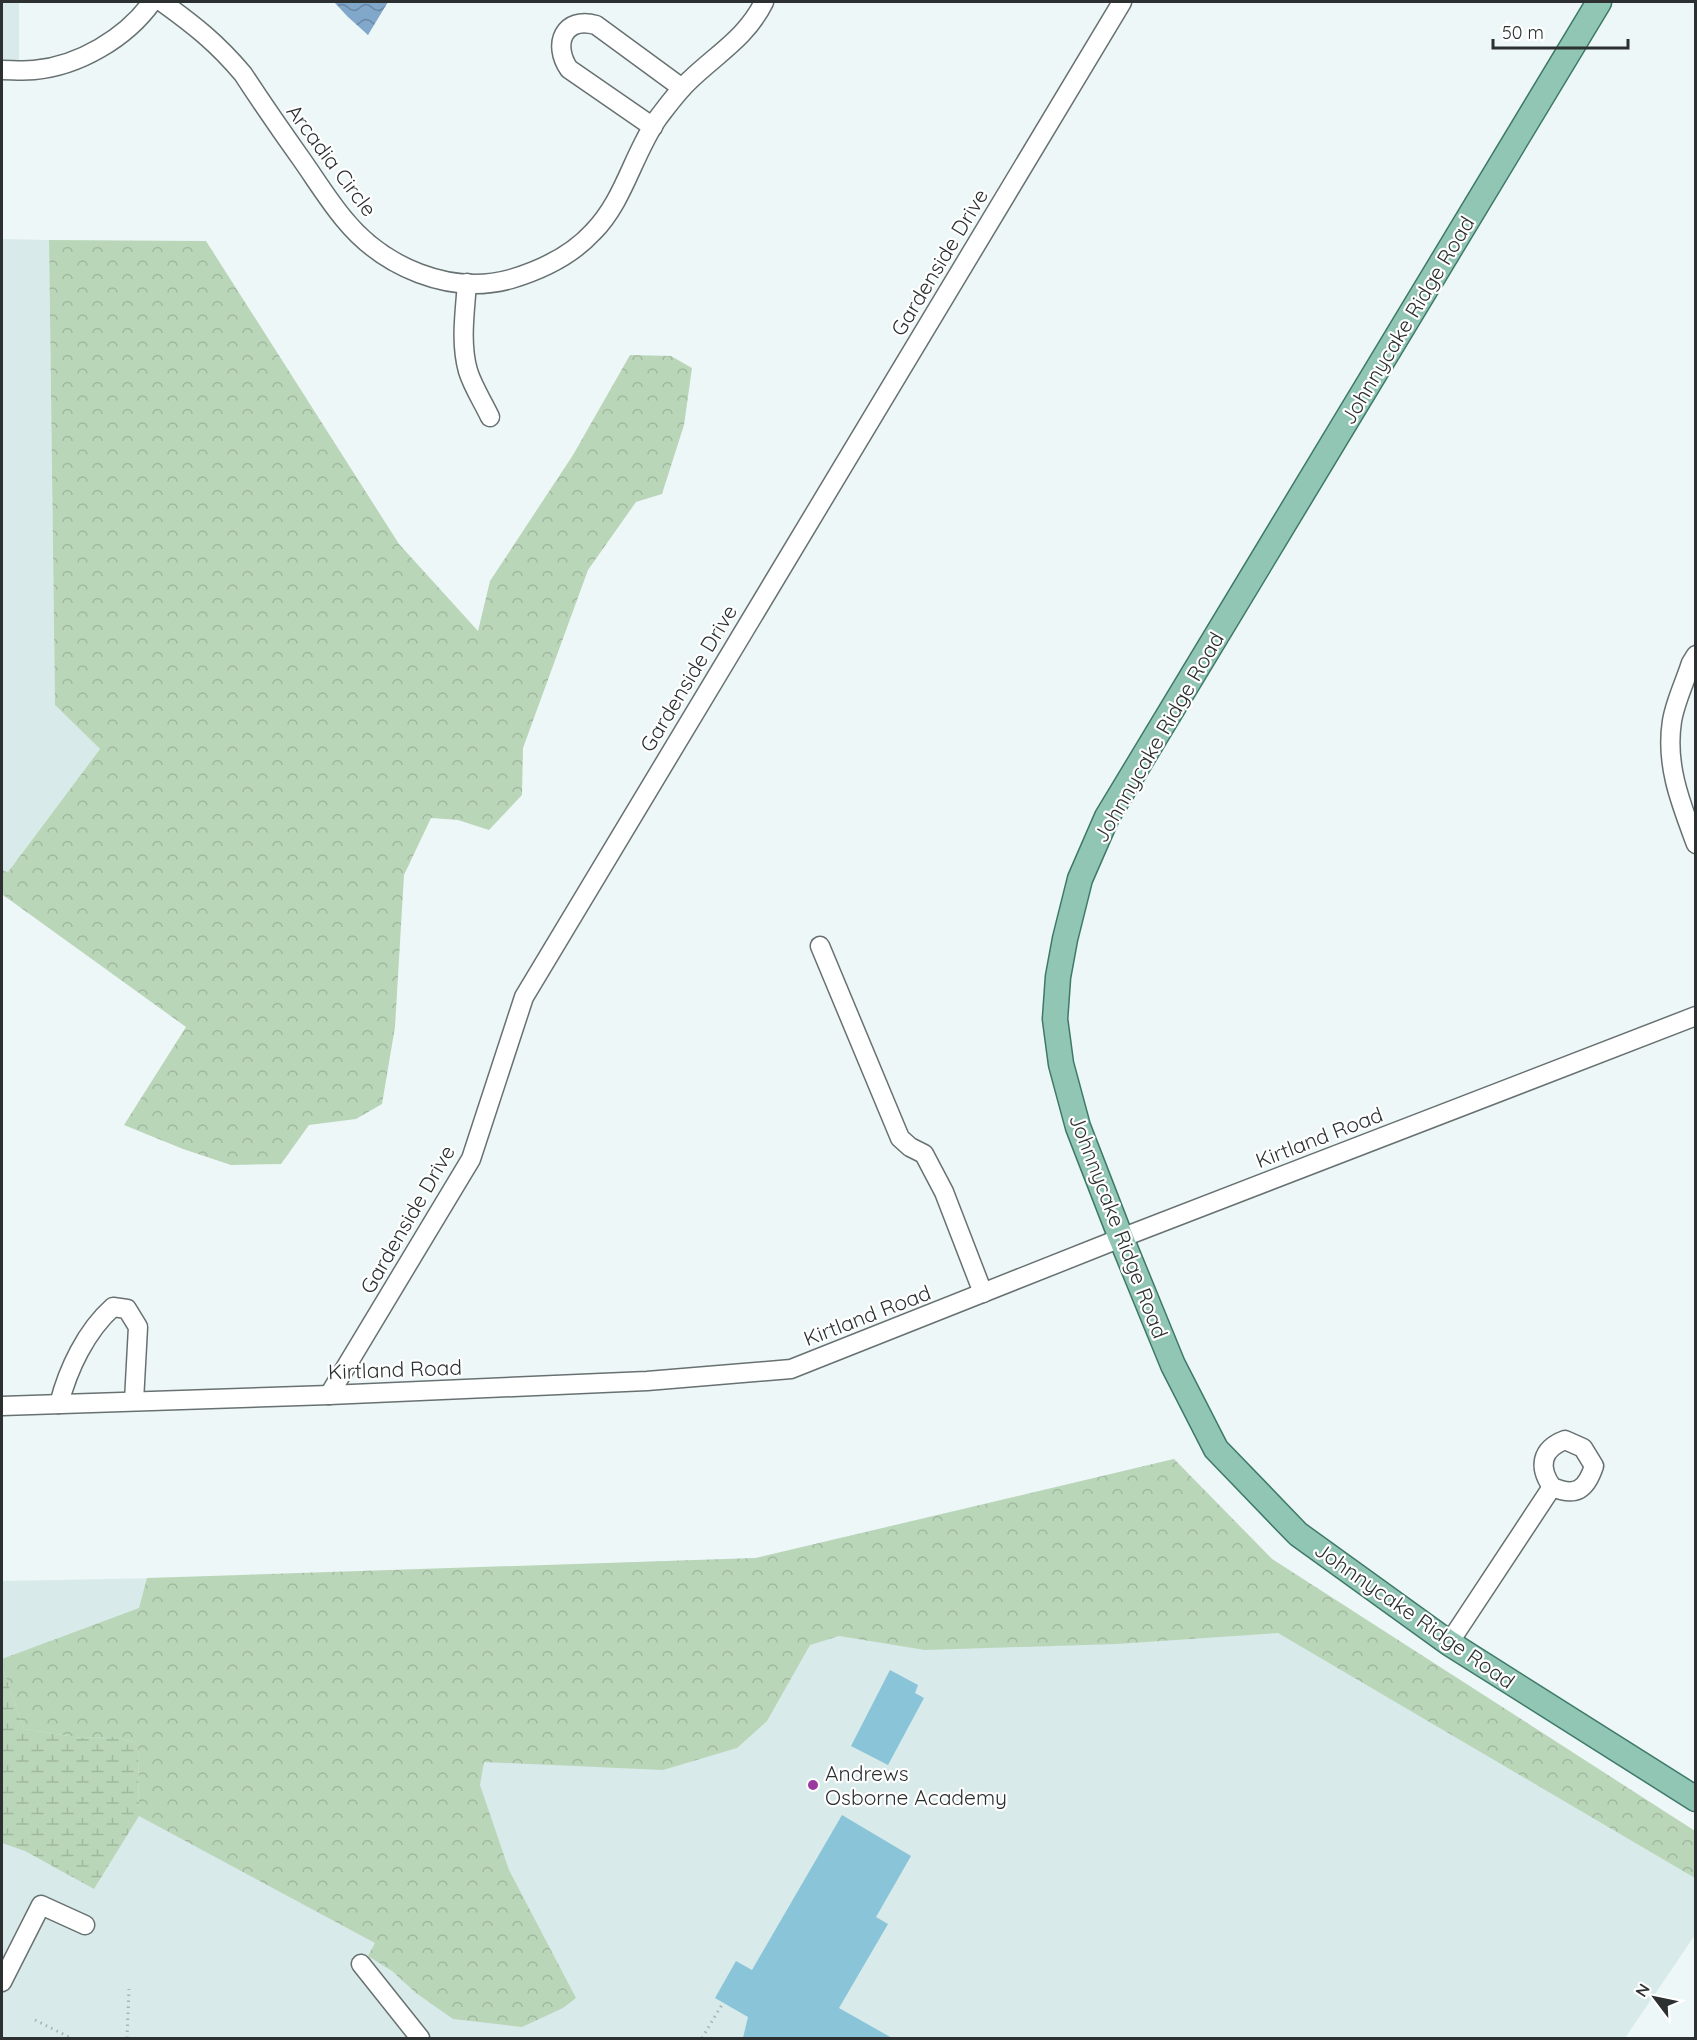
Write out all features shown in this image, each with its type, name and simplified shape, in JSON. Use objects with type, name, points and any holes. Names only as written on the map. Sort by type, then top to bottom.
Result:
[{"type":"main road","name":"Johnnycake Ridge Road","points":[[1599,2],[1107,817],[1080,879],[1058,977],[1055,1019],[1061,1064],[1078,1127],[1173,1365],[1216,1449],[1298,1534],[1449,1643],[1695,1799]]},
{"type":"street","points":[[2,70],[34,70],[55,66],[96,50],[131,25],[152,2]]},
{"type":"street","name":"Arcadia Circle","points":[[162,2],[212,39],[228,56],[345,220],[368,243],[395,263],[427,277],[456,283],[497,283],[529,273],[556,261],[593,233],[606,217],[653,128],[682,88],[750,27],[764,2]]},
{"type":"street","name":"Gardenside Drive","points":[[329,1395],[471,1159],[524,997],[1122,2]]},
{"type":"street","points":[[653,128],[569,69],[560,49],[561,40],[569,28],[585,22],[596,25],[682,88]]},
{"type":"street","points":[[467,283],[465,357],[473,385],[490,417]]},
{"type":"street","points":[[1695,656],[1672,719],[1669,756],[1678,797],[1695,844]]},
{"type":"street","points":[[820,945],[900,1138],[910,1147],[924,1154],[944,1192],[983,1293]]},
{"type":"street","name":"Kirtland Road","points":[[2,1406],[647,1381],[791,1369],[1121,1238],[1695,1016]]},
{"type":"street","points":[[59,1404],[64,1384],[83,1345],[99,1319],[113,1307],[127,1309],[138,1327],[134,1401]]},
{"type":"street","points":[[1449,1643],[1551,1487]]},
{"type":"street","points":[[2,1982],[41,1905],[85,1925]]},
{"type":"street","points":[[361,1964],[420,2038]]},
{"type":"path","points":[[127,2038],[129,1989]]},
{"type":"path","points":[[702,2038],[723,2002]]},
{"type":"path","points":[[35,2020],[71,2038]]},
{"type":"shaded area","points":[[2,2],[19,2],[19,64],[2,64]]},
{"type":"shaded area","points":[[2,239],[49,240],[55,705],[100,749],[7,873],[2,870]]},
{"type":"shaded area","name":"Andrews Osborne Academy","points":[[1174,1459],[1272,1559],[1695,1831],[1695,1935],[1625,2038],[2,2038],[2,1581],[214,1577],[756,1558]]},
{"type":"green space","points":[[49,240],[206,241],[399,544],[478,631],[490,581],[573,455],[630,355],[671,356],[692,368],[684,425],[662,494],[636,502],[588,570],[523,748],[522,795],[489,830],[458,820],[431,818],[404,875],[395,1027],[382,1104],[356,1119],[309,1125],[281,1164],[231,1165],[183,1149],[124,1125],[186,1027],[3,895],[2,897],[2,870],[8,872],[100,749],[55,705]]},
{"type":"green space","points":[[1174,1459],[1272,1559],[1695,1831],[1695,1878],[1278,1633],[1116,1644],[925,1650],[839,1636],[810,1645],[767,1721],[737,1748],[663,1770],[484,1762],[480,1785],[509,1870],[576,1998],[563,2008],[522,2027],[453,2019],[416,1993],[392,1971],[368,1956],[375,1943],[139,1816],[138,1743],[113,1737],[81,1738],[24,1729],[2,1666],[2,1659],[139,1608],[147,1578],[756,1558]]},
{"type":"green space","points":[[2,1666],[24,1729],[81,1738],[113,1737],[138,1743],[139,1816],[94,1889],[25,1851],[2,1843]]},
{"type":"water","points":[[334,2],[388,2],[368,35]]},
{"type":"building","points":[[890,1670],[918,1685],[915,1693],[924,1698],[888,1765],[851,1746]]},
{"type":"building","points":[[842,1815],[911,1856],[876,1917],[888,1924],[839,2008],[892,2038],[743,2038],[748,2017],[715,1998],[736,1961],[752,1970]]},
{"type":"place","name":"Andrews Osborne Academy","points":[[813,1785]]}]
